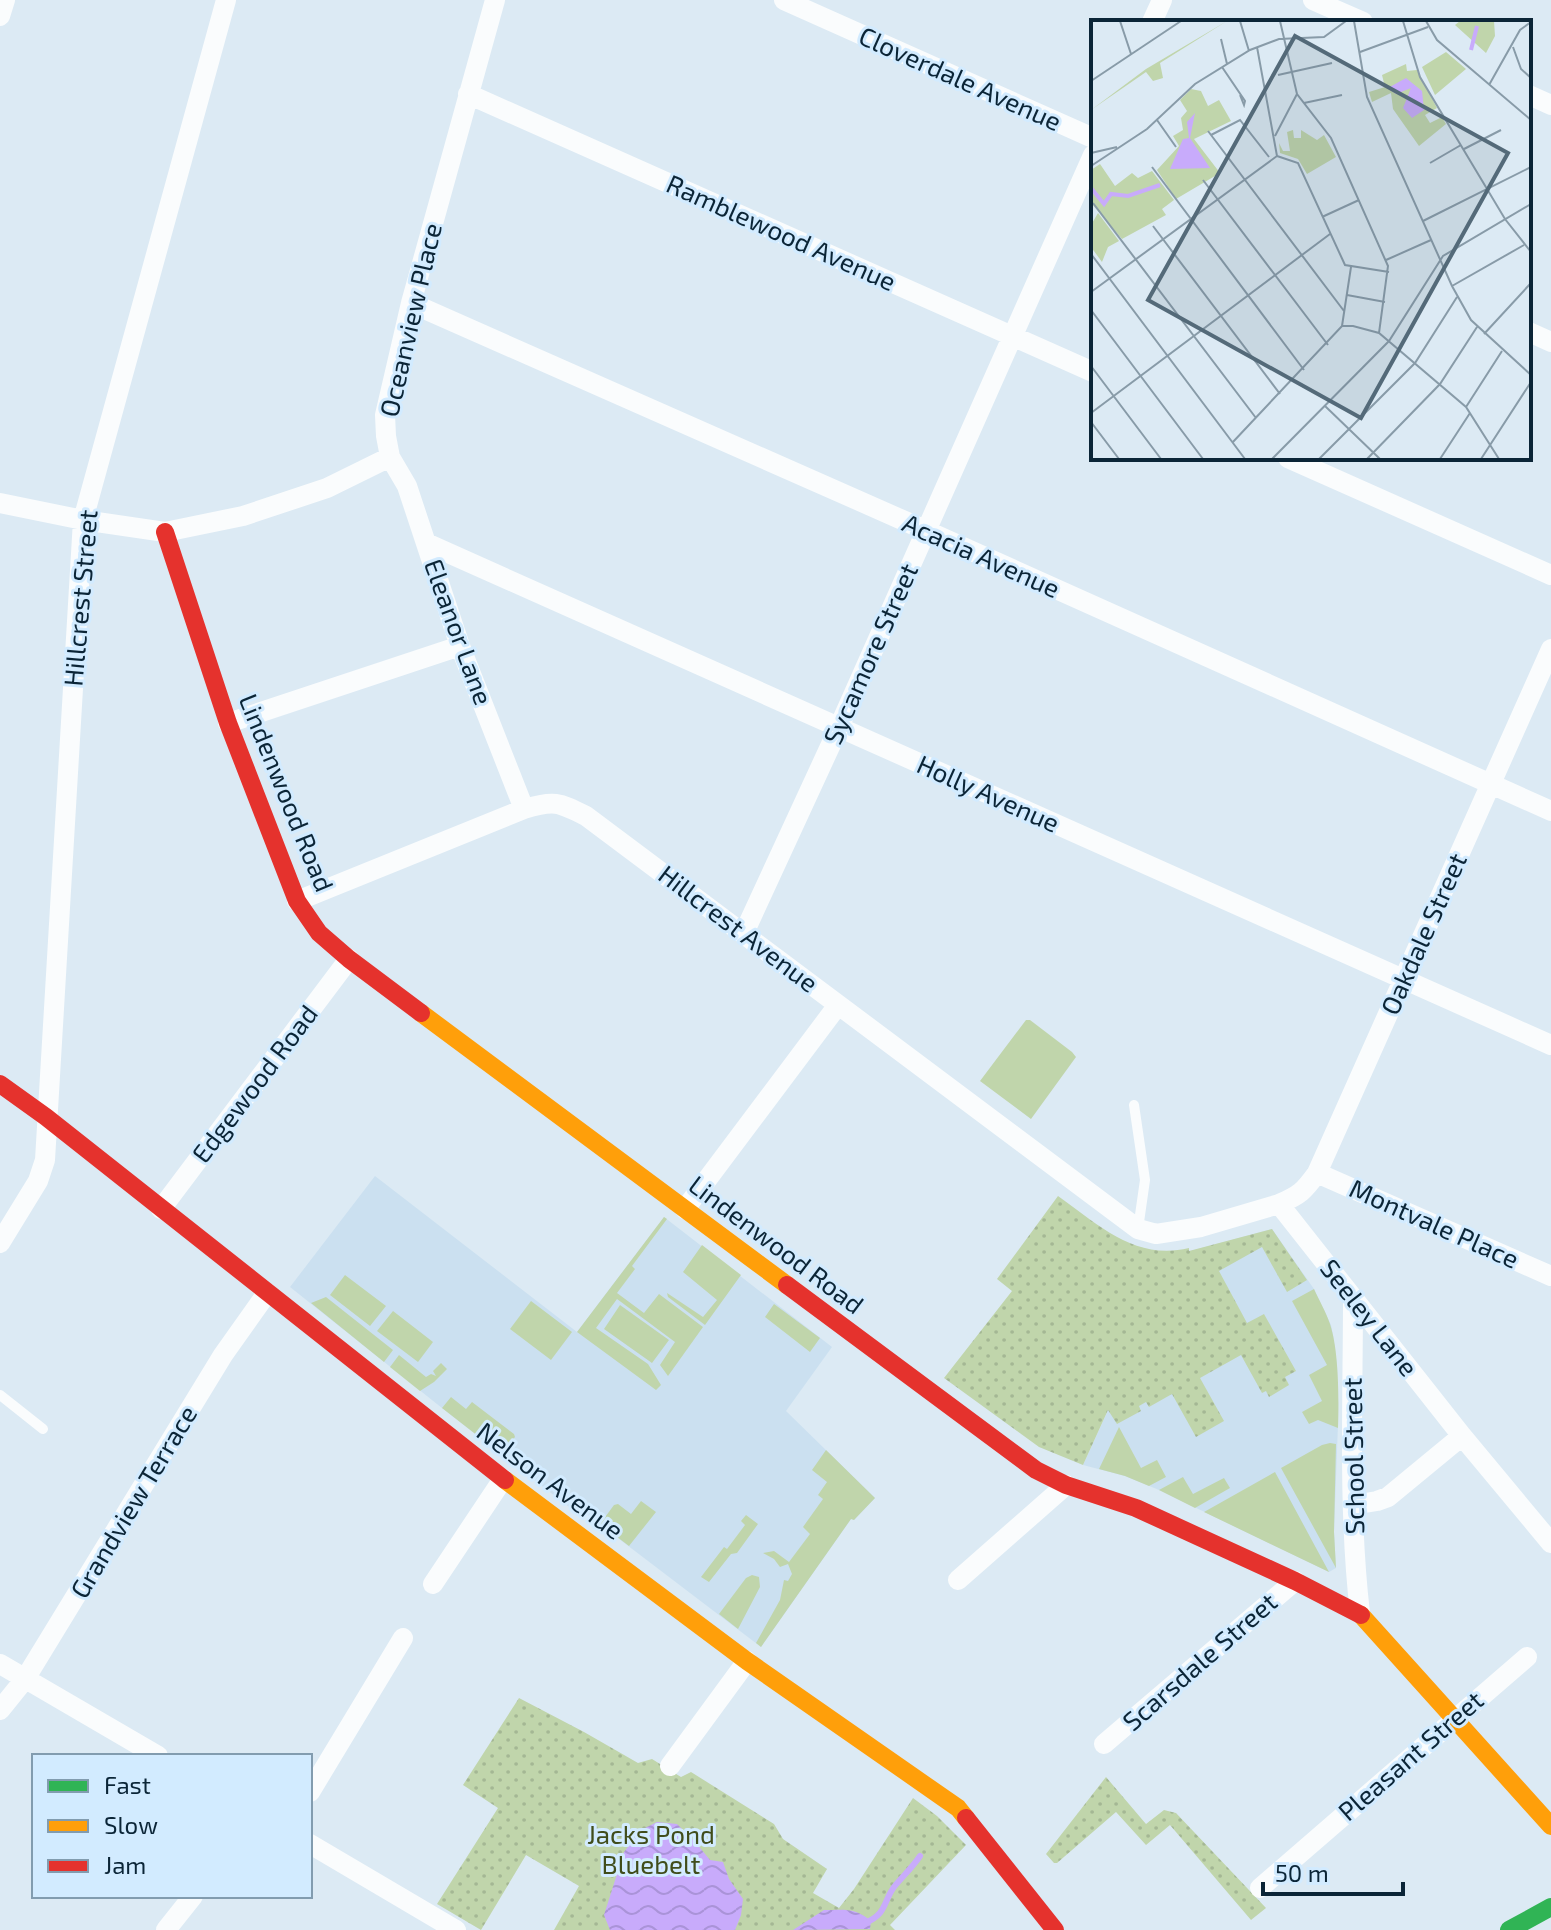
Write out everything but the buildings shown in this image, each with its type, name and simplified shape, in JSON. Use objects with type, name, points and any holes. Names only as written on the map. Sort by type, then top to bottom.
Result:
[{"type":"street","points":[[0,16],[5,0]]},
{"type":"street","name":"Hillcrest Street","points":[[0,1243],[38,1181],[45,1160],[83,520],[226,0]]},
{"type":"street","name":"Oceanview Place","points":[[0,503],[165,532],[243,516],[327,488],[390,457],[385,415],[411,303],[495,0]]},
{"type":"street","name":"Cloverdale Avenue","points":[[784,0],[1091,137]]},
{"type":"street","points":[[1153,20],[1162,0]]},
{"type":"street","points":[[1313,0],[1358,20]]},
{"type":"street","name":"Ramblewood Avenue","points":[[468,94],[1091,371]]},
{"type":"street","points":[[1531,96],[1551,105]]},
{"type":"street","name":"Sycamore Street","points":[[744,933],[1091,159]]},
{"type":"street","name":"Acacia Avenue","points":[[411,303],[1551,811]]},
{"type":"street","points":[[1531,333],[1551,342]]},
{"type":"street","name":"Eleanor Lane","points":[[390,457],[407,486],[460,646],[524,809]]},
{"type":"street","points":[[1292,460],[1551,575]]},
{"type":"street","name":"Lindenwood Road","points":[[165,532],[228,723],[297,901],[319,933],[349,959],[1036,1470],[1066,1485],[1136,1508],[1360,1613],[1551,1826]]},
{"type":"street","name":"Holly Avenue","points":[[426,543],[1551,1045]]},
{"type":"street","points":[[228,723],[460,646]]},
{"type":"street","name":"Oakdale Street","points":[[1279,1204],[1303,1192],[1317,1173],[1551,649]]},
{"type":"street","name":"Hillcrest Avenue","points":[[297,901],[524,809],[543,803],[561,803],[586,816],[1138,1229]]},
{"type":"street","name":"Edgewood Road","points":[[161,1209],[349,959]]},
{"type":"street","points":[[685,1209],[838,1005]]},
{"type":"street","name":"Nelson Avenue","points":[[0,1084],[46,1117],[503,1479],[747,1661],[958,1808],[1055,1930]]},
{"type":"street","name":"Montvale Place","points":[[1317,1173],[1551,1276]]},
{"type":"street","points":[[1138,1229],[1156,1234],[1201,1227],[1279,1204]]},
{"type":"street","name":"Seeley Lane","points":[[1279,1204],[1462,1436],[1551,1543]]},
{"type":"street","name":"Grandview Terrace","points":[[0,1710],[25,1679],[223,1355],[267,1293]]},
{"type":"street","name":"School Street","points":[[1353,1298],[1353,1505],[1360,1613]]},
{"type":"street","points":[[1353,1505],[1388,1497],[1462,1436]]},
{"type":"street","points":[[433,1584],[503,1479]]},
{"type":"street","points":[[958,1580],[1066,1485]]},
{"type":"street","name":"Scarsdale Street","points":[[1104,1744],[1295,1581]]},
{"type":"street","points":[[312,1789],[403,1638]]},
{"type":"street","name":"Pleasant Street","points":[[1260,1888],[1527,1657]]},
{"type":"street","points":[[670,1766],[747,1661]]},
{"type":"street","points":[[0,1664],[155,1754]]},
{"type":"street","points":[[312,1845],[456,1930]]},
{"type":"street","points":[[166,1930],[191,1898]]},
{"type":"street","points":[[1509,1930],[1551,1907]]},
{"type":"lane","points":[[1134,1105],[1145,1180],[1138,1229]]},
{"type":"lane","points":[[0,1395],[43,1429]]},
{"type":"shaded area","points":[[375,1176],[577,1332],[664,1217],[832,1347],[786,1411],[875,1498],[854,1520],[851,1519],[761,1647],[581,1510],[578,1514],[290,1287]]},
{"type":"shaded area","points":[[1272,1229],[1314,1289],[1333,1335],[1338,1424],[1334,1532],[1336,1568],[1329,1572],[1159,1490],[1125,1476],[1083,1465],[1187,1252]]},
{"type":"green space","points":[[1026,1020],[1076,1057],[1031,1119],[980,1081]]},
{"type":"green space","points":[[1058,1196],[1103,1229],[1135,1245],[1152,1249],[1170,1251],[1189,1248],[1189,1251],[1272,1229],[1307,1280],[1287,1292],[1262,1247],[1219,1271],[1247,1323],[1264,1314],[1296,1371],[1285,1377],[1289,1385],[1269,1397],[1266,1391],[1262,1393],[1241,1355],[1200,1378],[1224,1421],[1196,1437],[1172,1394],[1149,1407],[1146,1402],[1139,1406],[1141,1411],[1117,1424],[1108,1410],[1083,1465],[1039,1447],[944,1378],[1012,1291],[997,1279]]},
{"type":"green space","points":[[664,1217],[667,1219],[632,1266],[635,1269],[617,1293],[644,1313],[659,1294],[703,1327],[668,1376],[660,1365],[675,1342],[617,1299],[596,1328],[648,1364],[661,1385],[656,1390],[577,1332]]},
{"type":"green space","points":[[702,1245],[741,1275],[705,1325],[668,1297],[667,1293],[703,1317],[717,1300],[683,1272]]},
{"type":"green space","points":[[345,1275],[386,1306],[370,1326],[330,1295]]},
{"type":"green space","points":[[1314,1289],[1330,1324],[1335,1348],[1338,1428],[1318,1420],[1309,1424],[1302,1412],[1322,1401],[1309,1375],[1327,1365],[1292,1301]]},
{"type":"green space","points":[[326,1297],[393,1350],[384,1362],[311,1303]]},
{"type":"green space","points":[[531,1301],[572,1332],[551,1360],[510,1329]]},
{"type":"green space","points":[[774,1304],[820,1338],[810,1352],[765,1317]]},
{"type":"green space","points":[[620,1305],[669,1340],[652,1363],[604,1329]]},
{"type":"green space","points":[[393,1311],[433,1342],[418,1362],[377,1331]]},
{"type":"green space","points":[[399,1355],[426,1377],[431,1374],[436,1376],[433,1371],[441,1363],[447,1369],[420,1391],[390,1367]]},
{"type":"green space","points":[[451,1397],[466,1409],[472,1402],[514,1434],[515,1437],[501,1454],[442,1408]]},
{"type":"green space","points":[[1119,1427],[1141,1468],[1157,1460],[1166,1477],[1149,1486],[1099,1469]]},
{"type":"green space","points":[[1330,1443],[1336,1444],[1336,1568],[1281,1468]]},
{"type":"green space","points":[[826,1450],[875,1498],[854,1520],[851,1519],[761,1647],[756,1643],[780,1600],[784,1580],[788,1581],[792,1574],[788,1564],[780,1567],[763,1553],[774,1551],[789,1562],[810,1534],[803,1527],[823,1499],[818,1495],[827,1482],[812,1470]]},
{"type":"green space","points":[[1275,1472],[1329,1572],[1204,1512]]},
{"type":"green space","points":[[1183,1477],[1193,1494],[1224,1478],[1230,1488],[1195,1508],[1159,1490]]},
{"type":"green space","points":[[641,1501],[656,1512],[629,1546],[600,1524],[614,1505],[618,1504],[631,1514]]},
{"type":"green space","points":[[746,1515],[758,1524],[737,1553],[731,1554],[709,1582],[701,1577],[745,1525],[741,1521]]},
{"type":"green space","points":[[752,1575],[759,1577],[760,1587],[738,1629],[719,1614],[746,1578]]},
{"type":"green space","name":"Jacks Pond Bluebelt","points":[[519,1698],[638,1763],[652,1759],[681,1777],[691,1772],[774,1824],[783,1839],[827,1869],[813,1893],[839,1908],[913,1798],[937,1816],[966,1845],[890,1925],[895,1930],[554,1930],[579,1886],[526,1855],[481,1930],[437,1904],[498,1808],[463,1785]]},
{"type":"green space","points":[[1106,1777],[1146,1824],[1164,1810],[1176,1813],[1266,1908],[1251,1920],[1170,1825],[1146,1845],[1116,1812],[1054,1863],[1046,1854]]},
{"type":"water","points":[[657,1822],[677,1824],[710,1860],[723,1862],[729,1879],[743,1899],[735,1930],[610,1930],[604,1915],[624,1852],[641,1830]]},
{"type":"water","points":[[824,1910],[860,1913],[871,1921],[870,1929],[793,1930]]},
{"type":"waterway","points":[[865,1923],[881,1912],[894,1887],[920,1856]]},
{"type":"traffic: fast","points":[[1509,1930],[1551,1907]]},
{"type":"traffic: slow","points":[[421,1013],[787,1285]]},
{"type":"traffic: slow","points":[[505,1480],[747,1661],[958,1808],[966,1818]]},
{"type":"traffic: slow","points":[[1361,1615],[1551,1826]]},
{"type":"traffic: jam","points":[[165,532],[228,723],[297,901],[319,933],[421,1013]]},
{"type":"traffic: jam","points":[[0,1084],[46,1117],[505,1480]]},
{"type":"traffic: jam","points":[[787,1285],[1036,1470],[1066,1485],[1136,1508],[1361,1615]]},
{"type":"traffic: jam","points":[[966,1818],[1055,1930]]}]
